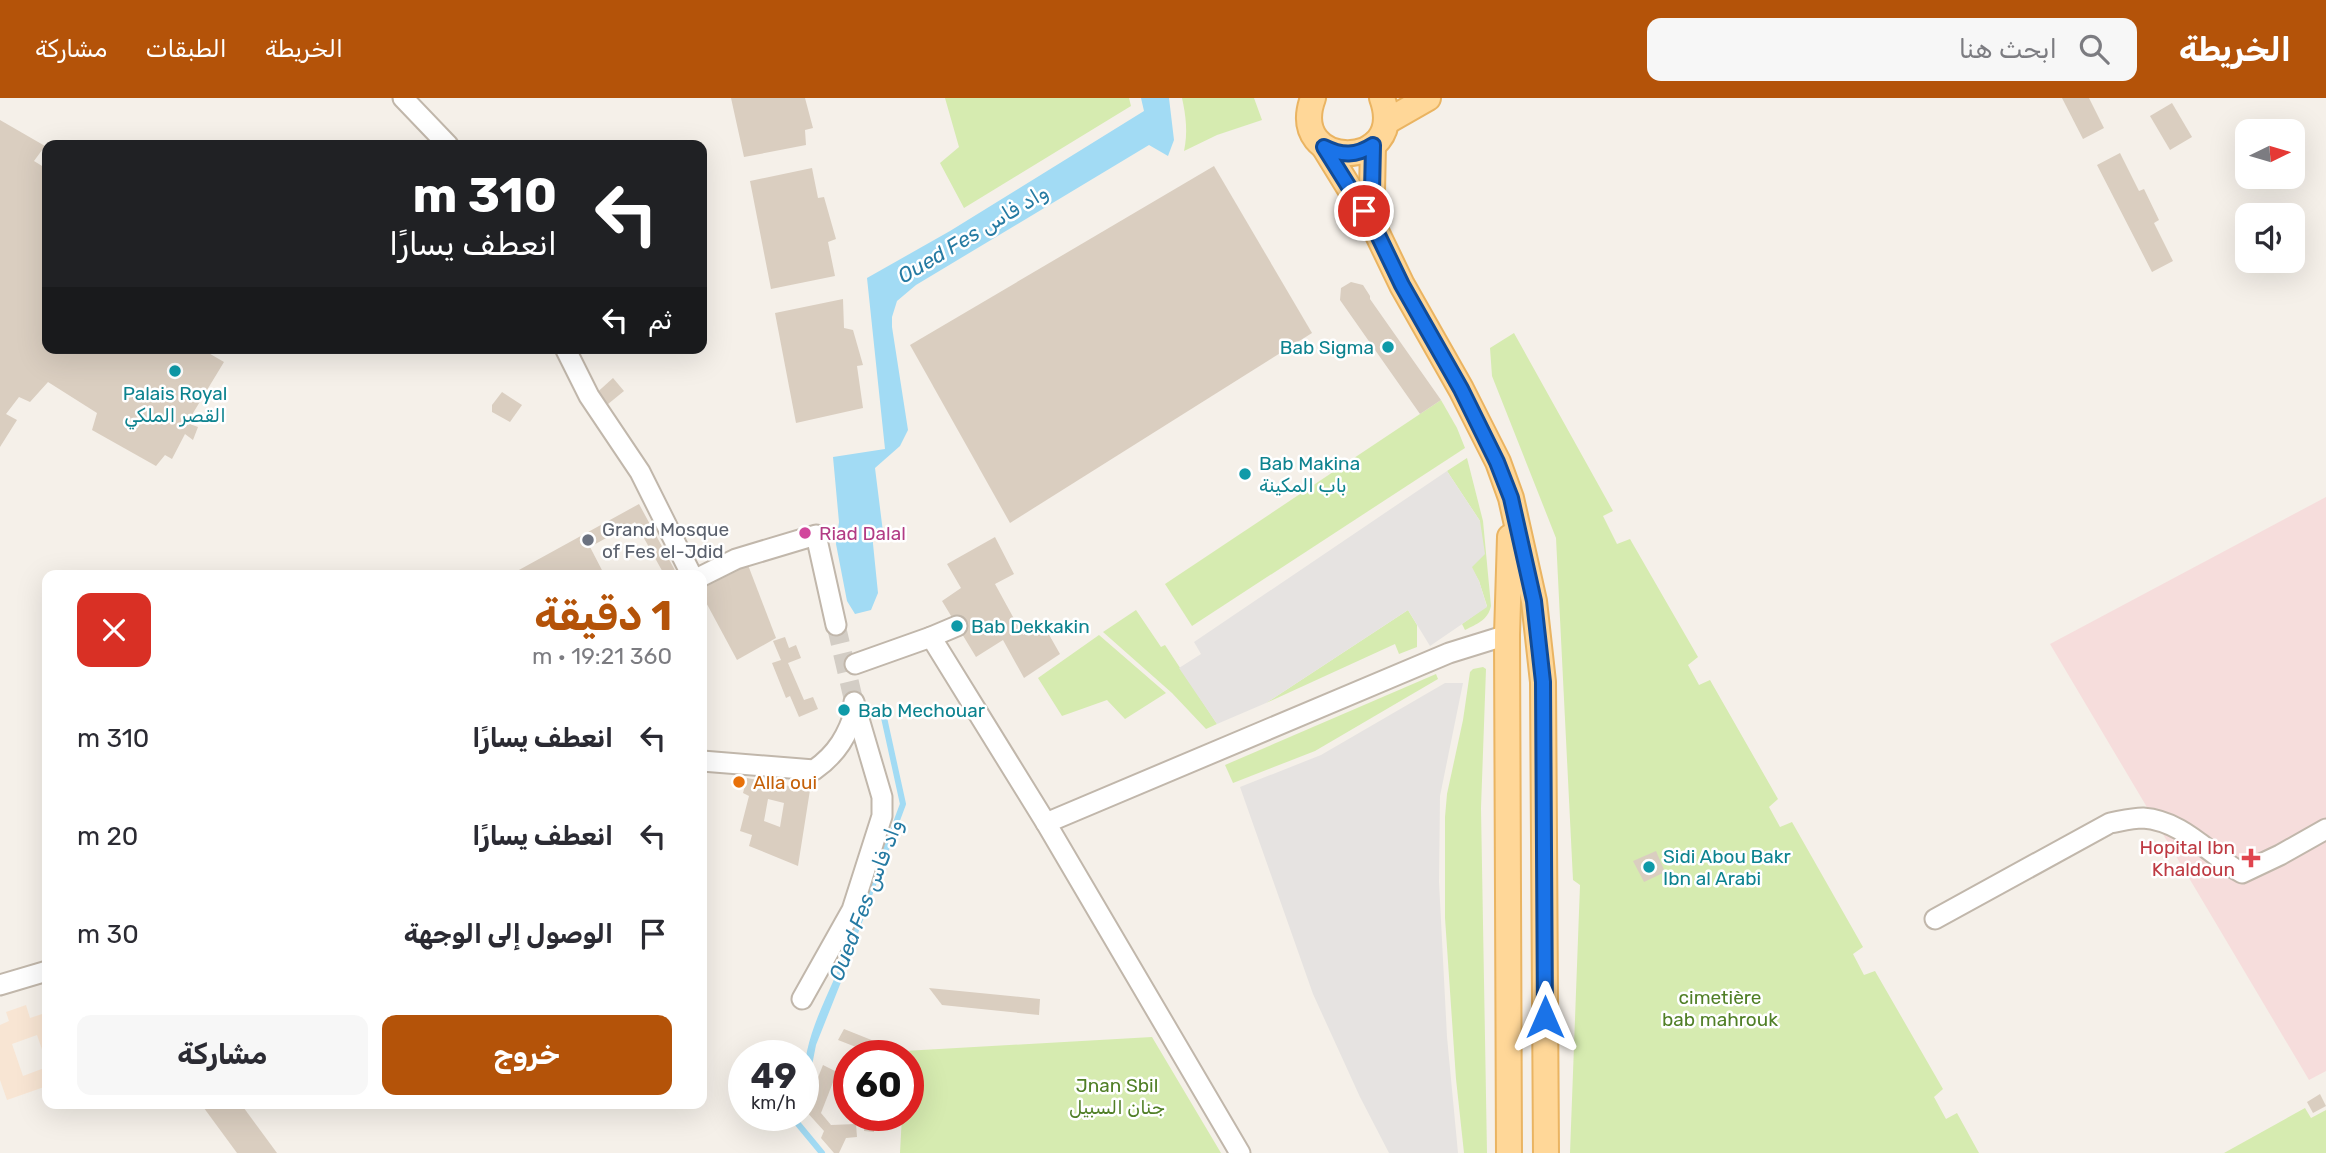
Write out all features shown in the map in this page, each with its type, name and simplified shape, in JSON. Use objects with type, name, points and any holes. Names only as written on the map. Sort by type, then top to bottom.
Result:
[{"type":"main road","points":[[1313,98],[1309,108],[1311,130],[1377,233],[1497,462],[1511,498],[1534,601],[1543,682],[1546,1153]]},
{"type":"main road","points":[[1324,147],[1349,155],[1362,152],[1379,138],[1384,110],[1427,98]]},
{"type":"main road","points":[[1373,145],[1372,192],[1377,233]]},
{"type":"main road","points":[[1509,1153],[1507,635],[1511,498]]},
{"type":"street","points":[[403,98],[443,140]]},
{"type":"street","points":[[568,354],[589,397],[640,472],[689,570]]},
{"type":"street","points":[[707,574],[736,559],[816,535],[836,625]]},
{"type":"street","points":[[855,664],[957,626]]},
{"type":"street","points":[[1046,823],[1449,653],[1507,635]]},
{"type":"street","points":[[931,636],[1046,823],[1240,1153]]},
{"type":"street","points":[[707,761],[814,771],[840,747],[850,728],[855,705],[882,797],[882,816],[852,910],[803,999]]},
{"type":"street","points":[[1935,919],[2110,823],[2140,818],[2162,822],[2184,831],[2242,873],[2326,829]]},
{"type":"street","points":[[0,985],[42,972]]},
{"type":"shaded area","points":[[1447,471],[1480,521],[1485,554],[1472,567],[1487,607],[1430,646],[1408,610],[1266,703],[1217,724],[1179,668],[1201,654],[1194,642]]},
{"type":"shaded area","name":"Hopital Ibn Khaldoun","points":[[2326,497],[2326,1071],[2309,1080],[2050,644]]},
{"type":"shaded area","points":[[1445,683],[1463,683],[1440,796],[1439,882],[1447,1037],[1458,1153],[1389,1153],[1313,994],[1240,787],[1321,755]]},
{"type":"shaded area","points":[[26,1005],[30,1018],[42,1014],[42,1050],[37,1035],[12,1044],[23,1076],[42,1069],[42,1088],[7,1100],[0,1080],[0,1025],[9,1021],[6,1012]]},
{"type":"green space","points":[[945,98],[1129,98],[1131,106],[964,208],[940,163],[959,147]]},
{"type":"green space","points":[[1182,98],[1254,98],[1262,120],[1217,135],[1184,151],[1186,124]]},
{"type":"green space","name":"cimetière bab mahrouk","points":[[1514,333],[1613,511],[1603,516],[1617,544],[1630,539],[1698,657],[1688,665],[1699,685],[1710,680],[1778,799],[1769,807],[1780,827],[1792,822],[1863,947],[1853,954],[1864,975],[1875,971],[1943,1089],[1934,1097],[1946,1119],[1957,1113],[1979,1153],[1570,1153],[1580,885],[1573,880],[1556,538],[1492,376],[1490,348]]},
{"type":"green space","points":[[1441,400],[1465,448],[1192,626],[1165,584]]},
{"type":"green space","points":[[1467,458],[1483,521],[1491,606],[1485,618],[1465,630],[1462,624],[1487,606],[1471,567],[1480,521],[1447,471]]},
{"type":"green space","points":[[1136,610],[1161,647],[1165,645],[1217,724],[1206,729],[1172,693],[1103,632]]},
{"type":"green space","points":[[1408,610],[1417,625],[1417,647],[1399,654],[1395,644],[1266,703]]},
{"type":"green space","points":[[1099,635],[1166,693],[1125,719],[1107,700],[1062,716],[1038,678]]},
{"type":"green space","points":[[1483,667],[1486,669],[1481,808],[1487,1153],[1464,1153],[1445,918],[1445,817],[1470,672]]},
{"type":"green space","points":[[1436,674],[1438,679],[1315,751],[1233,783],[1225,765]]},
{"type":"green space","name":"Jnan Sbil جنان السبيل","points":[[1152,1037],[1221,1153],[900,1153],[901,1131],[924,1131],[924,1050]]},
{"type":"green space","points":[[2305,1108],[2311,1118],[2326,1110],[2326,1153],[2224,1153]]},
{"type":"water","points":[[1141,98],[1169,98],[1174,140],[1168,156],[1149,145],[916,285],[897,301],[892,327],[908,430],[900,446],[875,468],[883,532],[872,534],[878,593],[871,610],[855,614],[847,601],[836,544],[839,522],[833,457],[885,449],[867,278],[950,231],[1144,111]]},
{"type":"water","points":[[836,975],[843,977],[818,1040],[810,1040]]},
{"type":"building","points":[[731,98],[805,98],[813,128],[805,130],[806,145],[744,157]]},
{"type":"building","points":[[2062,98],[2089,98],[2104,128],[2083,139]]},
{"type":"building","points":[[2172,103],[2192,137],[2170,150],[2150,116]]},
{"type":"building","points":[[0,120],[42,144],[42,150],[34,161],[42,166],[42,354],[210,354],[224,362],[187,423],[198,427],[193,440],[185,434],[172,459],[165,455],[156,466],[92,430],[97,413],[48,382],[30,402],[19,397],[6,414],[17,420],[0,447]]},
{"type":"building","points":[[2120,153],[2139,191],[2144,189],[2159,220],[2154,223],[2173,261],[2152,272],[2097,165]]},
{"type":"building","points":[[1214,166],[1312,333],[1010,523],[910,345]]},
{"type":"building","points":[[812,168],[818,198],[824,197],[836,239],[828,242],[835,276],[771,289],[750,181]]},
{"type":"building","name":"Bab Sigma","points":[[1351,282],[1363,285],[1441,400],[1420,414],[1340,300],[1341,288]]},
{"type":"building","points":[[843,299],[844,328],[853,330],[863,365],[857,366],[863,408],[796,423],[775,313]]},
{"type":"building","points":[[613,378],[624,391],[602,409],[592,397]]},
{"type":"building","points":[[502,392],[522,405],[510,422],[492,412],[492,405]]},
{"type":"building","name":"Grand Mosque of Fes el-Jdid","points":[[639,504],[675,570],[662,570],[635,522],[590,547],[602,570],[519,570]]},
{"type":"building","points":[[995,537],[1014,574],[995,584],[1023,635],[1043,624],[1060,654],[1024,678],[1003,640],[976,657],[942,601],[961,588],[947,564]]},
{"type":"building","points":[[736,559],[748,565],[776,638],[737,660],[707,604],[707,577]]},
{"type":"building","points":[[785,637],[789,648],[796,645],[801,658],[788,663],[804,700],[813,697],[818,709],[799,717],[790,696],[786,698],[772,663],[781,660],[773,641]]},
{"type":"building","points":[[747,778],[810,790],[798,866],[749,846],[752,835],[740,831],[749,796],[743,793]],"holes":[[[768,799],[784,803],[780,827],[764,821]]]},
{"type":"building","name":"Sidi Abou Bakr Ibn al Arabi","points":[[1656,851],[1665,872],[1644,882],[1633,861]]},
{"type":"building","points":[[929,988],[1040,999],[1039,1015],[942,1005]]},
{"type":"building","points":[[844,1029],[872,1040],[838,1040]]},
{"type":"building","points":[[823,1065],[833,1070],[833,1082],[821,1113],[833,1125],[833,1131],[857,1131],[857,1137],[846,1138],[839,1153],[834,1153],[821,1138],[824,1131],[819,1125],[819,1075]]},
{"type":"building","points":[[2320,1094],[2326,1106],[2313,1113],[2307,1102]]},
{"type":"building","points":[[205,1109],[245,1109],[277,1153],[237,1153]]},
{"type":"waterway","name":"Oued Fes واد فاس","points":[[836,984],[903,804],[883,713]]},
{"type":"waterway","name":"Oued Fes واد فاس","points":[[804,1131],[822,1153]]},
{"type":"tunnel","points":[[836,625],[854,702]]},
{"type":"place","name":"Bab Sigma","points":[[1388,347]]},
{"type":"place","name":"Palais Royal القصر الملكي","points":[[175,371]]},
{"type":"place","name":"Bab Makina باب المكينة","points":[[1245,474]]},
{"type":"place","name":"Riad Dalal","points":[[805,533]]},
{"type":"place","name":"Grand Mosque of Fes el-Jdid","points":[[588,540]]},
{"type":"place","name":"Bab Dekkakin","points":[[957,626]]},
{"type":"place","name":"Bab Mechouar","points":[[844,710]]},
{"type":"place","name":"Alla oui","points":[[739,782]]},
{"type":"place","name":"Hopital Ibn Khaldoun","points":[[2251,858]]},
{"type":"place","name":"Sidi Abou Bakr Ibn al Arabi","points":[[1649,867]]},
{"type":"route","points":[[1364,211],[1324,147],[1349,155],[1362,152],[1373,145],[1372,192],[1377,233],[1402,285],[1461,389],[1497,462],[1511,498],[1534,601],[1543,682],[1545,1017]]}]
